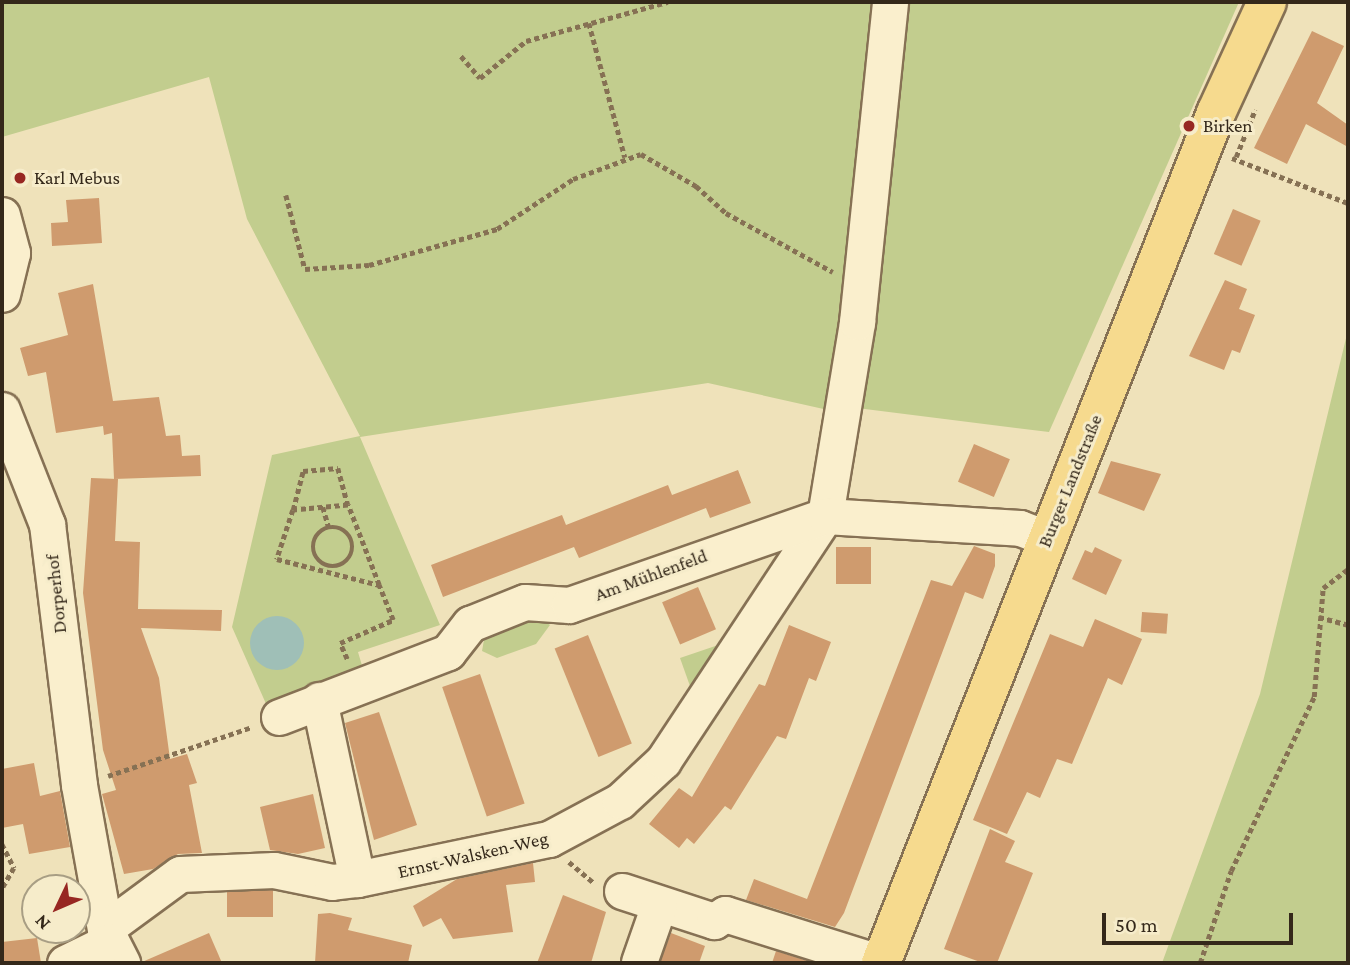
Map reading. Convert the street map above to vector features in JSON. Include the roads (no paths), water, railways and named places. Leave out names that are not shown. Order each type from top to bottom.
[{"type":"main road","name":"Burger Landstraße","points":[[881,963],[1046,538],[1203,147],[1267,2]]},
{"type":"street","points":[[825,516],[861,289],[890,2]]},
{"type":"street","points":[[2,215],[12,253],[2,294]]},
{"type":"street","name":"Dorperhof","points":[[2,410],[49,536],[79,785],[112,945]]},
{"type":"street","name":"Am Mühlenfeld","points":[[279,717],[448,652],[470,624],[525,602],[569,605],[825,516],[1020,528],[1046,538]]},
{"type":"street","name":"Ernst-Walsken-Weg","points":[[357,879],[549,839],[620,801],[663,761],[825,516]]},
{"type":"street","points":[[65,963],[112,945],[165,881],[189,872],[274,870],[332,882],[357,879],[319,700]]},
{"type":"street","points":[[622,891],[714,921],[725,914],[881,963]]},
{"type":"street","points":[[639,962],[659,905]]},
{"type":"water","points":[[277,616],[296,624],[304,643],[296,662],[277,670],[258,662],[250,643],[258,624]]},
{"type":"place","name":"Birken","points":[[1189,126]]},
{"type":"place","name":"Karl Mebus","points":[[20,178]]}]
